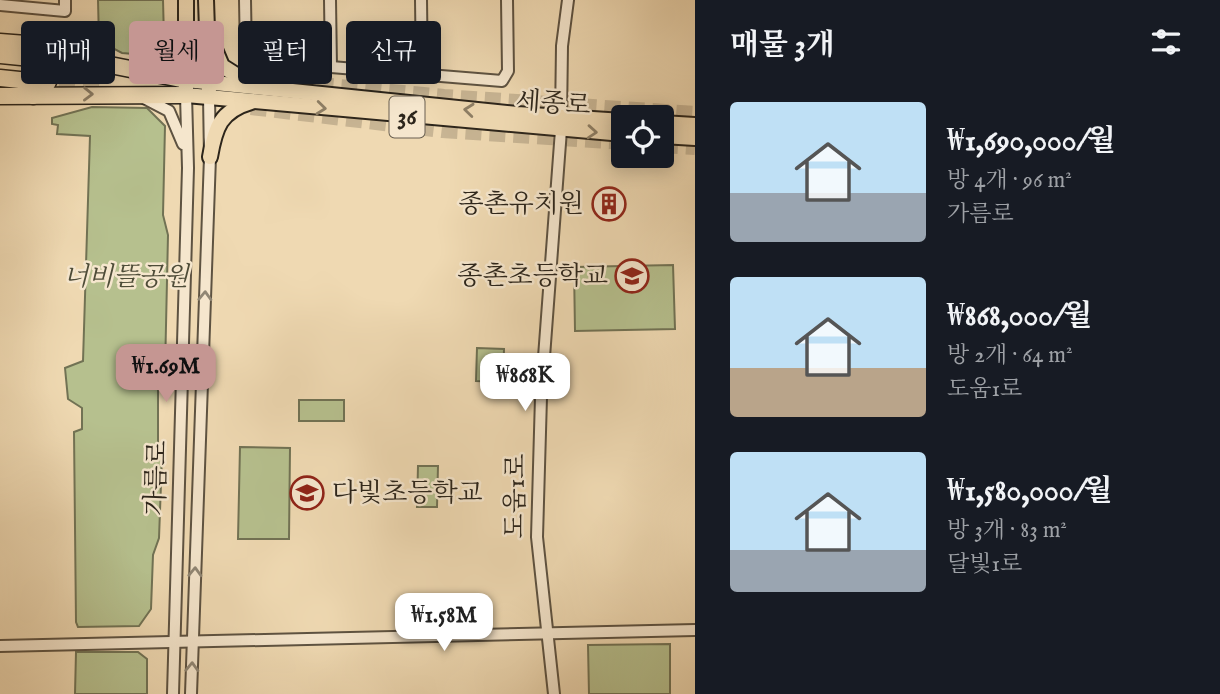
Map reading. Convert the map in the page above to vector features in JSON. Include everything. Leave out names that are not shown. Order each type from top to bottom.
[{"type":"highway","points":[[0,42],[21,47]]},
{"type":"highway","points":[[0,55],[21,53]]},
{"type":"highway","points":[[0,78],[42,91],[46,84]]},
{"type":"highway","points":[[173,84],[186,88]]},
{"type":"highway","points":[[0,96],[31,89],[128,95],[186,88]]},
{"type":"main road","points":[[186,88],[187,5]]},
{"type":"main road","points":[[206,7],[209,90]]},
{"type":"main road","name":"36","points":[[206,7],[211,40],[222,66],[255,94]]},
{"type":"main road","name":"세종로","points":[[186,88],[561,124],[611,132]]},
{"type":"main road","points":[[210,157],[217,125],[222,116],[255,94]]},
{"type":"main road","name":"세종로","points":[[561,124],[611,122]]},
{"type":"main road","points":[[674,124],[695,125]]},
{"type":"main road","points":[[674,137],[695,138]]},
{"type":"street","points":[[0,5],[65,11],[65,0]]},
{"type":"street","points":[[245,0],[245,21]]},
{"type":"street","points":[[330,0],[330,21]]},
{"type":"street","points":[[421,0],[421,21]]},
{"type":"street","points":[[441,75],[502,81],[506,77],[507,0]]},
{"type":"street","name":"도움1로","points":[[554,694],[545,635],[537,537],[541,397],[561,124],[562,46],[568,0]]},
{"type":"street","name":"가름로","points":[[173,694],[188,168],[186,88]]},
{"type":"street","name":"가름로","points":[[191,694],[210,157],[209,90]]},
{"type":"street","points":[[128,95],[150,100],[169,111],[181,135],[188,168]]},
{"type":"street","points":[[0,646],[695,630]]},
{"type":"green space","points":[[98,0],[163,0],[164,21],[129,21],[129,54],[115,49],[115,21],[99,21]]},
{"type":"green space","name":"너비뜰공원","points":[[92,107],[147,108],[165,126],[163,215],[168,235],[165,371],[158,390],[158,450],[162,457],[159,538],[153,555],[151,609],[139,626],[78,627],[76,622],[74,432],[82,429],[82,408],[68,399],[65,368],[83,361],[90,136],[57,134],[58,125],[52,124],[52,118]]},
{"type":"green space","points":[[673,265],[675,329],[575,331],[574,267]]},
{"type":"green space","points":[[477,348],[504,349],[503,382],[476,381]]},
{"type":"green space","points":[[299,400],[344,400],[344,421],[299,421]]},
{"type":"green space","points":[[240,447],[290,448],[289,539],[238,539]]},
{"type":"green space","points":[[418,466],[438,466],[437,507],[417,507]]},
{"type":"green space","points":[[670,644],[670,694],[589,694],[588,645]]},
{"type":"green space","points":[[76,652],[138,652],[147,659],[147,694],[75,694]]},
{"type":"tunnel","points":[[224,76],[444,97],[695,114]]},
{"type":"tunnel","points":[[52,84],[103,90]]},
{"type":"tunnel","points":[[251,107],[442,130],[611,141]]},
{"type":"tunnel","points":[[674,146],[695,147]]},
{"type":"place","name":"종촌유치원","points":[[609,204]]},
{"type":"place","name":"종촌초등학교","points":[[632,276]]},
{"type":"place","name":"다빛초등학교","points":[[307,493]]}]
